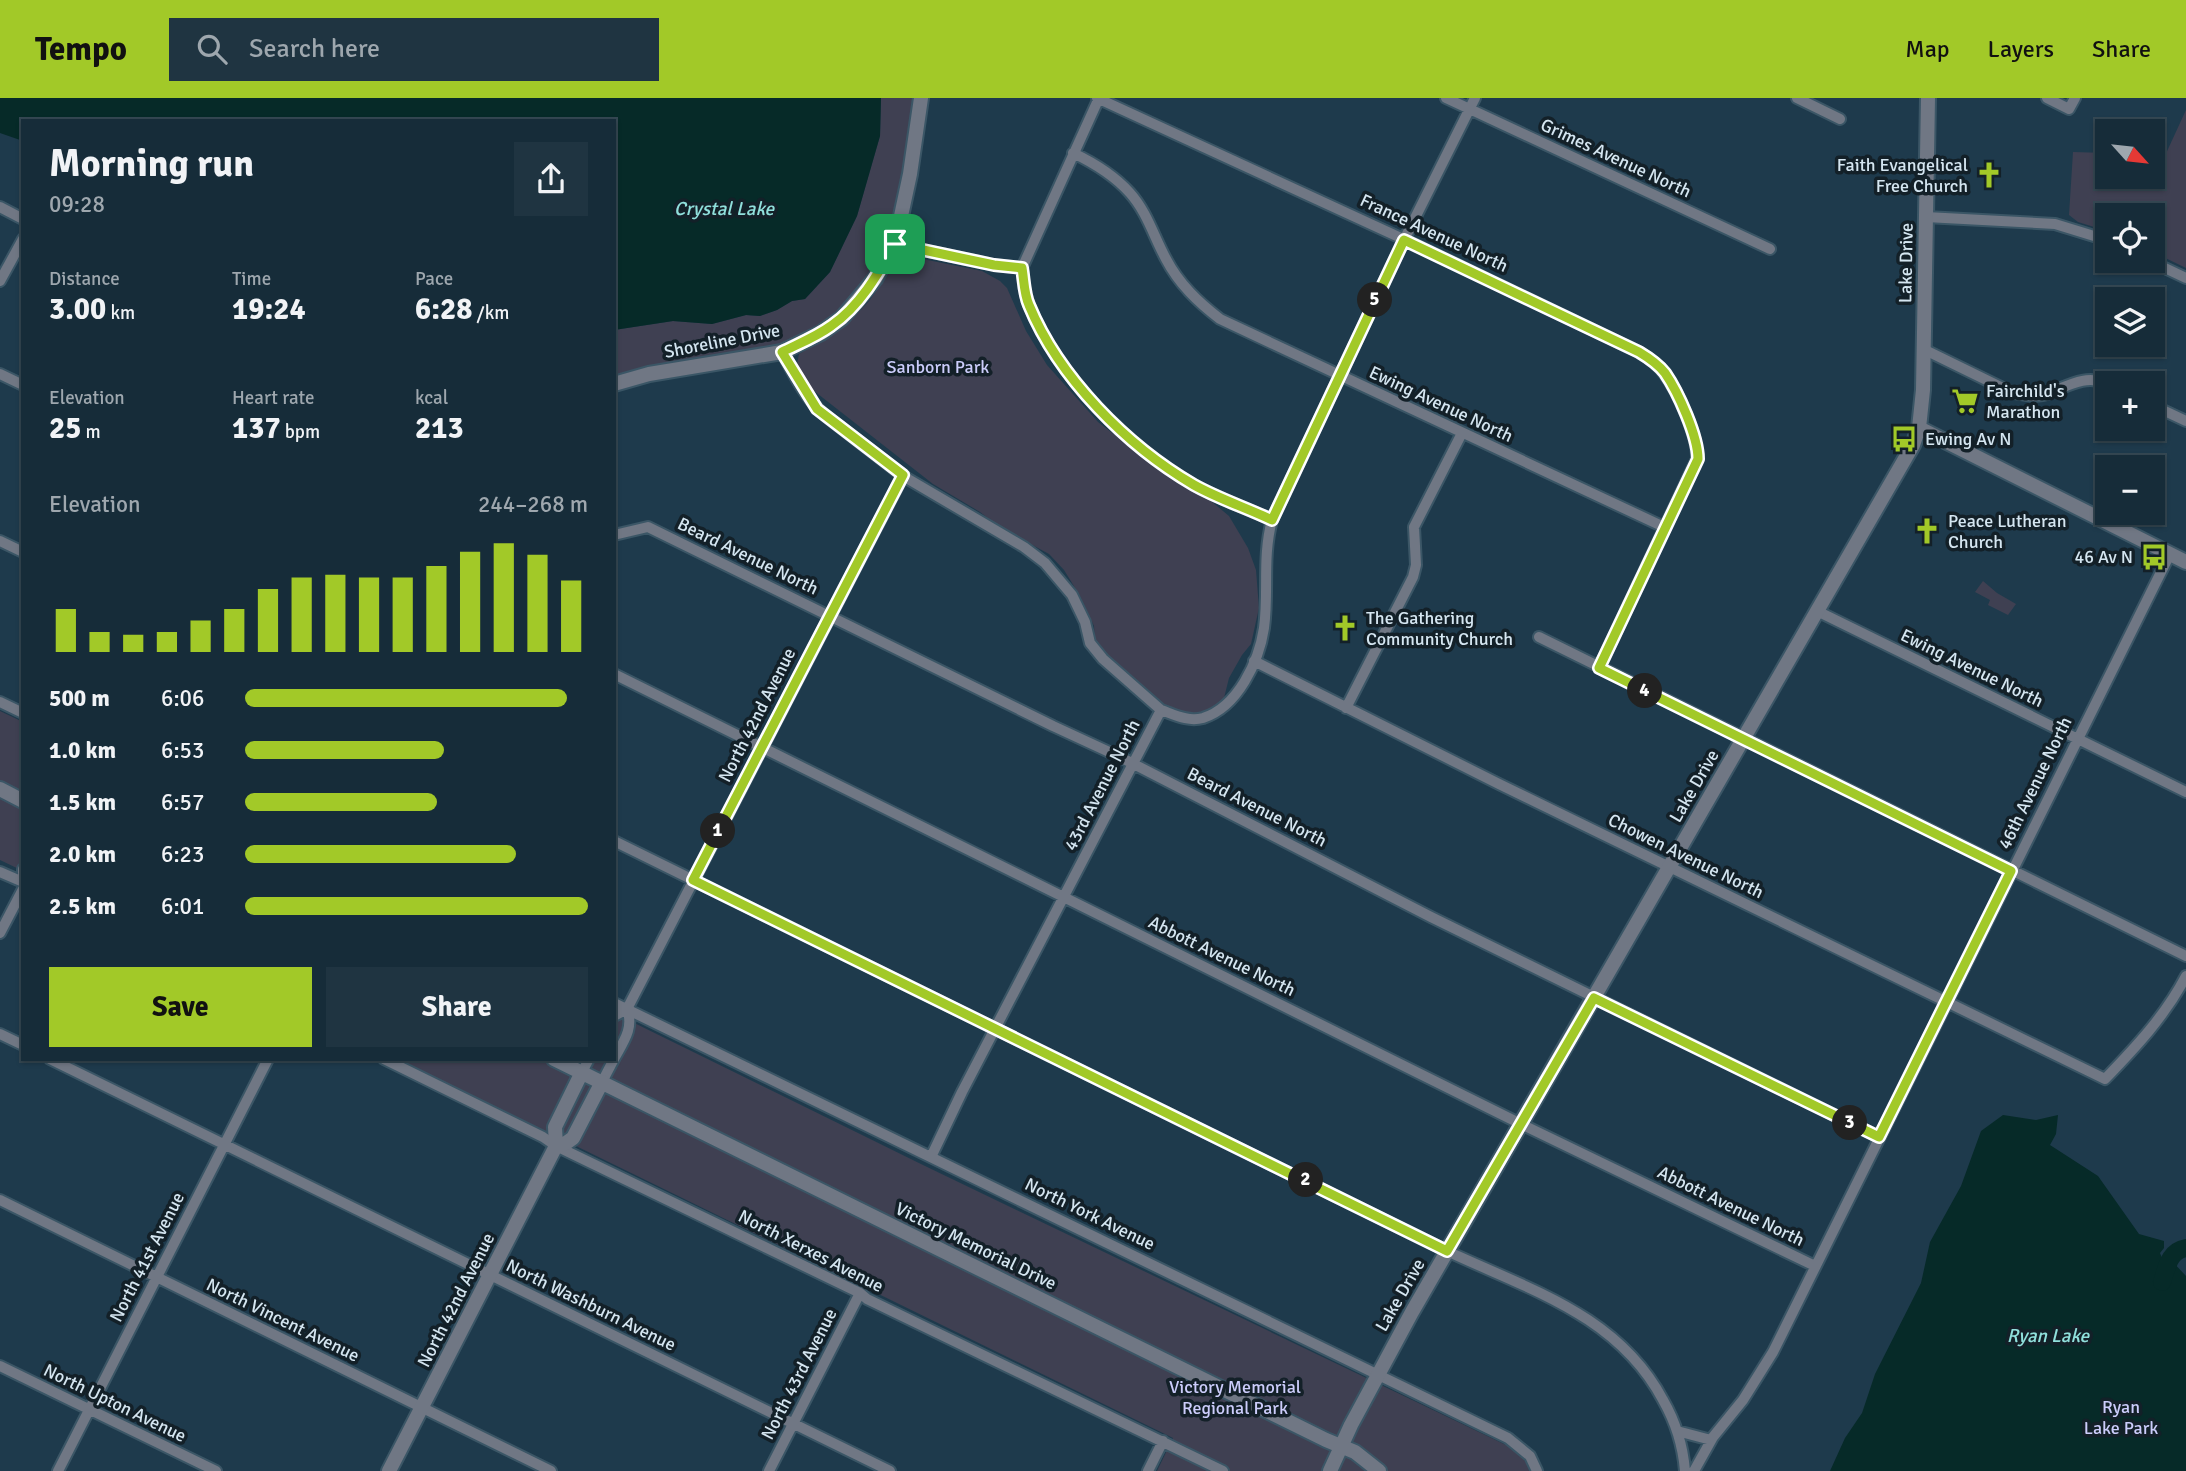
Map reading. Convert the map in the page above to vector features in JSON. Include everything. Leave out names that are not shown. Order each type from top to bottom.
[{"type":"street","name":"Shoreline Drive","points":[[616,383],[649,374],[782,352],[821,333],[842,318],[875,279],[895,244],[911,174],[921,98]]},
{"type":"street","points":[[1098,98],[1022,268],[1027,303],[1053,349],[1093,402],[1125,435],[1196,486],[1272,520]]},
{"type":"street","name":"France Avenue North","points":[[1098,98],[1404,240],[1652,360],[1672,385],[1698,445],[1698,459],[1664,527]]},
{"type":"street","name":"Grimes Avenue North","points":[[1446,98],[1770,249]]},
{"type":"street","name":"43rd Avenue North","points":[[931,1157],[1161,710],[1181,718],[1203,718],[1220,709],[1237,694],[1254,661],[1264,630],[1266,543],[1272,520],[1404,240],[1475,98]]},
{"type":"street","points":[[1797,98],[1840,118]]},
{"type":"street","name":"Lake Drive","points":[[1330,1471],[1377,1376],[1447,1251],[1907,458],[1919,428],[1923,401],[1928,98]]},
{"type":"street","points":[[2047,98],[2069,109],[2075,98]]},
{"type":"street","name":"Ewing Avenue North","points":[[1073,153],[1093,162],[1130,194],[1145,214],[1167,261],[1181,283],[1198,303],[1220,319],[1664,527]]},
{"type":"street","points":[[0,207],[21,218]]},
{"type":"street","points":[[1926,217],[2055,224],[2095,236]]},
{"type":"street","points":[[0,281],[21,243]]},
{"type":"street","points":[[895,244],[994,265],[1022,268]]},
{"type":"street","points":[[2165,268],[2186,278]]},
{"type":"street","points":[[1923,349],[2011,392],[2023,395],[2049,393],[2085,379],[2095,381]]},
{"type":"street","points":[[782,352],[817,409],[903,475],[1024,547],[1045,563],[1072,595],[1085,622],[1090,643],[1102,659],[1161,710]]},
{"type":"street","points":[[0,374],[21,384]]},
{"type":"street","points":[[2165,411],[2186,421]]},
{"type":"street","points":[[1919,428],[2186,562]]},
{"type":"street","points":[[1346,708],[1413,577],[1416,565],[1414,527],[1462,433]]},
{"type":"street","name":"North 42nd Avenue","points":[[616,1055],[629,1032],[631,1020],[627,1009],[903,475]]},
{"type":"street","name":"Beard Avenue North","points":[[616,535],[648,527],[1133,763],[1431,917],[1879,1137]]},
{"type":"street","points":[[1599,668],[1664,527]]},
{"type":"street","points":[[0,541],[21,551]]},
{"type":"street","name":"46th Avenue North","points":[[1694,1471],[1711,1440],[1759,1376],[2170,554]]},
{"type":"street","name":"Ewing Avenue North","points":[[1818,611],[2186,792]]},
{"type":"street","points":[[1539,637],[2186,956]]},
{"type":"street","name":"Chowen Avenue North","points":[[1254,661],[2105,1079],[2156,1023],[2186,976]]},
{"type":"street","name":"Abbott Avenue North","points":[[616,675],[1521,1124],[1815,1266]]},
{"type":"street","points":[[0,702],[21,712]]},
{"type":"street","points":[[0,789],[21,800]]},
{"type":"street","points":[[616,842],[1598,1325],[1640,1363],[1656,1387],[1670,1411],[1685,1471]]},
{"type":"street","points":[[0,872],[21,881]]},
{"type":"street","points":[[0,933],[21,893]]},
{"type":"street","name":"North York Avenue","points":[[616,1004],[1508,1438],[1530,1456],[1537,1471]]},
{"type":"street","points":[[616,1015],[627,1009]]},
{"type":"street","points":[[0,1034],[21,1044]]},
{"type":"street","name":"North Washburn Avenue","points":[[54,1061],[890,1471]]},
{"type":"street","name":"North 41st Avenue","points":[[58,1471],[267,1061]]},
{"type":"street","name":"North Xerxes Avenue","points":[[388,1061],[545,1138],[556,1146],[860,1293],[867,1299],[1223,1471]]},
{"type":"street","name":"Victory Memorial Drive","points":[[564,1061],[585,1065],[602,1082],[1326,1440],[1342,1445],[1379,1471]]},
{"type":"street","name":"North 42nd Avenue","points":[[556,1146],[573,1138],[613,1061]]},
{"type":"street","name":"North 42nd Avenue","points":[[389,1471],[556,1146],[555,1127],[585,1065]]},
{"type":"street","name":"North Vincent Avenue","points":[[0,1200],[551,1471]]},
{"type":"street","name":"North 43rd Avenue","points":[[769,1471],[860,1293]]},
{"type":"street","name":"North Upton Avenue","points":[[0,1366],[216,1471]]},
{"type":"street","points":[[1676,1431],[1711,1440]]},
{"type":"street","points":[[1148,1471],[1163,1441]]},
{"type":"green space","points":[[881,98],[921,98],[895,244],[858,300],[782,352],[616,384],[616,330],[673,321],[712,324],[746,315],[760,316],[792,301],[805,299],[830,272],[857,216],[880,136]]},
{"type":"green space","points":[[2186,110],[2186,268],[2165,258],[2165,203],[2095,203],[2095,227],[2078,222],[2069,215],[2073,152],[2095,153],[2095,189],[2165,189],[2165,156]]},
{"type":"green space","name":"Sanborn Park","points":[[903,255],[982,271],[1000,281],[1007,288],[1026,331],[1047,365],[1098,422],[1154,465],[1205,496],[1229,516],[1248,548],[1256,570],[1259,608],[1251,644],[1229,678],[1223,702],[1215,711],[1195,717],[1171,710],[1159,702],[1115,666],[1095,642],[1094,626],[1080,596],[1064,570],[1049,554],[999,527],[980,512],[933,484],[809,387],[797,364],[799,354],[846,325],[869,301],[890,272],[895,259]]},
{"type":"green space","points":[[1983,581],[2016,604],[2008,615],[1988,605],[1990,600],[1975,592]]},
{"type":"green space","points":[[0,711],[21,721],[21,870],[0,860]]},
{"type":"green space","name":"Victory Memorial Regional Park","points":[[616,1014],[923,1165],[1506,1445],[1520,1453],[1531,1471],[1157,1471],[1173,1438],[402,1061],[616,1061]]},
{"type":"water","name":"Crystal Lake","points":[[0,98],[881,98],[880,136],[857,216],[830,272],[805,299],[792,301],[760,316],[746,315],[712,324],[673,321],[616,330],[616,119],[21,119],[21,140],[0,133]]},
{"type":"water","name":"Ryan Lake","points":[[2003,1115],[2036,1120],[2058,1115],[2056,1134],[2050,1145],[2098,1176],[2139,1234],[2164,1241],[2164,1248],[2160,1253],[2162,1258],[2170,1259],[2186,1276],[2186,1471],[1830,1471],[1845,1438],[1862,1413],[1875,1374],[1921,1283],[1930,1242],[1961,1186],[1981,1131]]},
{"type":"waterway","points":[[2162,1282],[2172,1256],[2186,1248]]},
{"type":"place","name":"Faith Evangelical Free Church","points":[[1989,175]]},
{"type":"place","name":"Fairchild's Marathon","points":[[1965,401]]},
{"type":"place","name":"Ewing Av N","points":[[1904,439]]},
{"type":"place","name":"Peace Lutheran Church","points":[[1927,531]]},
{"type":"place","name":"46 Av N","points":[[2154,557]]},
{"type":"place","name":"The Gathering Community Church","points":[[1345,628]]},
{"type":"route","points":[[1404,240],[1652,360],[1672,385],[1698,445],[1698,459],[1599,668],[2011,871],[1879,1137],[1594,998],[1447,1251],[693,880],[903,475],[817,409],[782,352],[821,333],[842,318],[875,279],[895,244],[994,265],[1022,268],[1027,303],[1053,349],[1071,376],[1125,435],[1196,486],[1272,520],[1404,240]]},
{"type":"park label","name":"Ryan Lake Park","points":[[2121,1417]]}]
